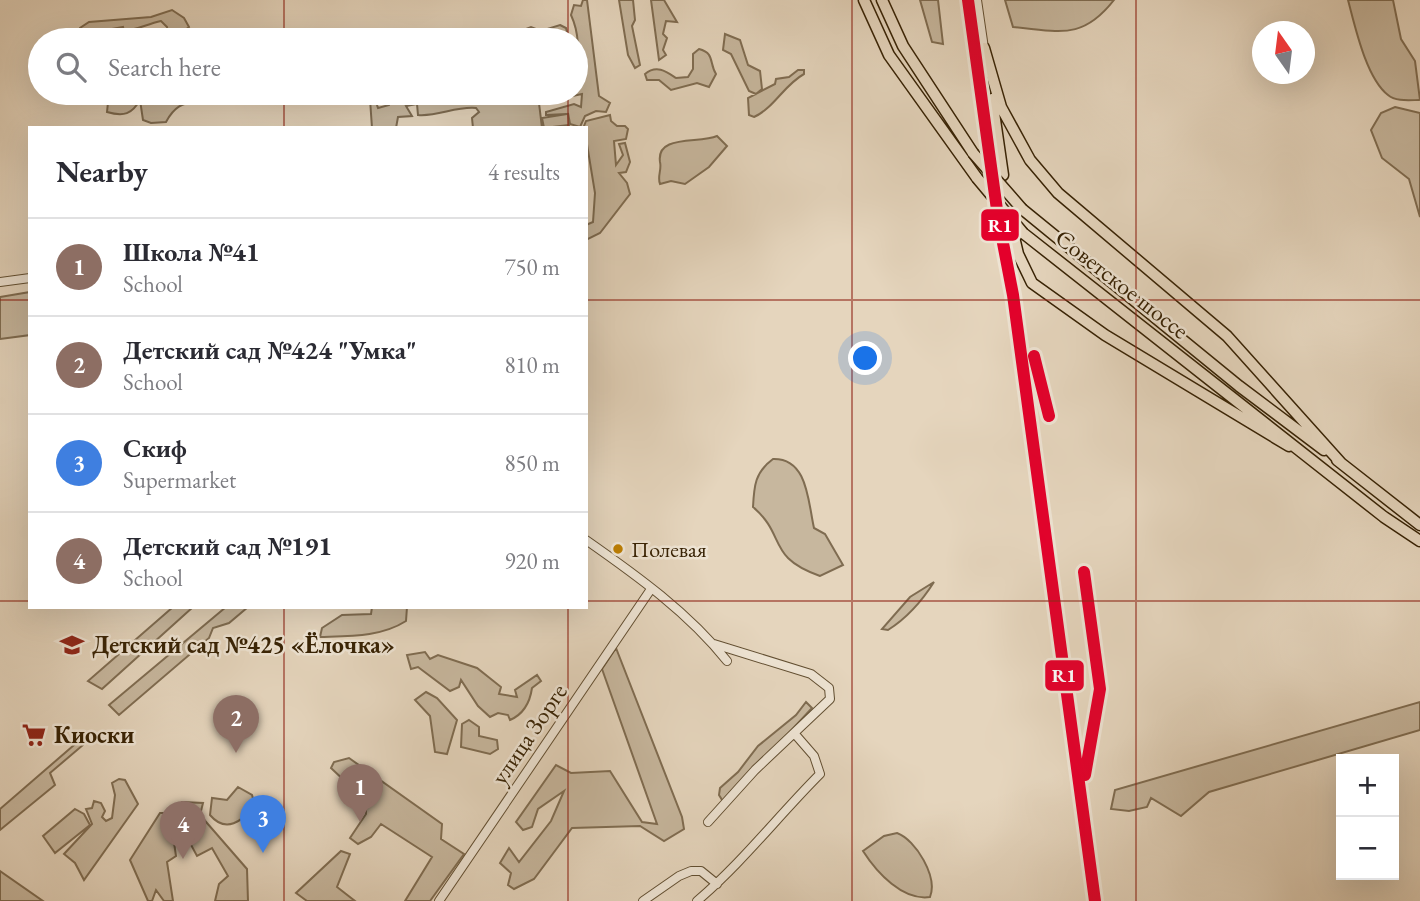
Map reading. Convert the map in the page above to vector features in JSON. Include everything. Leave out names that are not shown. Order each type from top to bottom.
[{"type":"highway","name":"Советское шоссе","points":[[864,0],[889,55],[1018,233],[1391,522],[1420,541]]},
{"type":"highway","name":"Советское шоссе","points":[[882,0],[904,46],[973,153],[1023,209],[1208,362],[1420,525]]},
{"type":"highway","points":[[985,47],[1003,175]]},
{"type":"highway","points":[[985,47],[1001,107],[1030,160],[1058,193],[1227,336],[1341,463]]},
{"type":"highway","points":[[1018,233],[1018,254],[1032,283],[1105,335],[1267,435],[1307,455]]},
{"type":"highway","points":[[1391,522],[1399,511]]},
{"type":"street","points":[[977,0],[985,47]]},
{"type":"street","points":[[0,282],[28,278]]},
{"type":"street","points":[[588,542],[651,589],[714,644],[727,661]]},
{"type":"street","name":"улица Зорге","points":[[439,901],[651,589]]},
{"type":"street","points":[[708,822],[755,770],[830,699],[824,682],[811,674],[714,644]]},
{"type":"street","points":[[697,901],[717,884],[820,774],[814,756],[794,733]]},
{"type":"street","points":[[643,901],[691,871],[701,871],[717,884]]},
{"type":"shaded area","points":[[583,0],[587,0],[599,96],[610,103],[606,112],[596,111],[585,116],[580,126],[570,124],[568,113],[569,125],[544,126],[542,118],[567,114],[546,115],[546,112],[570,105],[588,105],[588,28],[576,28],[571,15],[574,5],[581,6]]},
{"type":"shaded area","points":[[619,0],[633,0],[635,20],[632,26],[640,65],[635,68],[628,55]]},
{"type":"shaded area","points":[[651,0],[664,0],[677,22],[666,21],[663,34],[667,38],[663,50],[666,55],[659,60]]},
{"type":"shaded area","points":[[920,0],[938,0],[943,44],[932,42]]},
{"type":"shaded area","points":[[1005,0],[1114,0],[1102,13],[1080,28],[1057,31],[1013,27]]},
{"type":"shaded area","points":[[1348,0],[1393,0],[1401,39],[1415,61],[1420,100],[1395,99],[1380,87],[1362,51]]},
{"type":"shaded area","points":[[172,10],[184,18],[189,27],[167,28],[161,21],[136,28],[80,28],[89,22],[151,17]]},
{"type":"shaded area","points":[[725,34],[740,40],[748,65],[760,71],[762,89],[756,94],[749,91],[731,54],[723,50]]},
{"type":"shaded area","points":[[699,49],[710,56],[716,74],[709,87],[697,83],[671,90],[659,80],[647,80],[645,74],[654,70],[662,70],[676,78],[688,77],[693,69],[693,54]]},
{"type":"shaded area","points":[[798,70],[804,70],[804,74],[761,113],[754,117],[749,115],[748,98],[775,84],[776,79],[789,77]]},
{"type":"shaded area","points":[[108,105],[136,105],[127,113],[107,112]]},
{"type":"shaded area","points":[[141,105],[183,105],[172,113],[166,122],[151,123],[143,120]]},
{"type":"shaded area","points":[[370,105],[377,105],[378,108],[412,105],[406,106],[412,116],[398,117],[396,126],[372,126]]},
{"type":"shaded area","points":[[417,105],[539,105],[542,126],[473,126],[472,118],[479,112],[476,108],[418,115]]},
{"type":"shaded area","points":[[1395,107],[1420,113],[1420,217],[1409,179],[1382,158],[1371,130],[1381,113]]},
{"type":"shaded area","points":[[610,115],[611,121],[617,126],[625,126],[628,129],[626,139],[614,141],[616,165],[623,155],[619,144],[625,143],[630,162],[626,172],[619,173],[627,183],[630,194],[600,233],[588,239],[588,224],[593,222],[595,193],[588,150],[588,126],[584,126],[586,121]]},
{"type":"shaded area","points":[[717,136],[727,146],[709,167],[685,184],[671,181],[660,184],[661,153],[665,147],[680,141]]},
{"type":"shaded area","points":[[28,292],[28,335],[0,339],[0,297]]},
{"type":"shaded area","points":[[773,459],[785,461],[800,474],[808,494],[814,528],[825,534],[843,565],[820,576],[803,569],[784,553],[770,527],[753,507],[757,480],[762,469]]},
{"type":"shaded area","points":[[934,582],[908,615],[888,630],[882,629],[910,597]]},
{"type":"shaded area","points":[[171,609],[191,609],[102,689],[88,681]]},
{"type":"shaded area","points":[[224,609],[246,609],[229,623],[213,628],[209,638],[119,715],[109,705]]},
{"type":"shaded area","points":[[372,609],[407,609],[406,621],[386,630],[354,636],[320,637],[322,628],[342,615],[371,614]]},
{"type":"shaded area","points":[[616,648],[682,817],[684,829],[664,841],[640,826],[572,828],[534,879],[514,889],[508,885],[511,873],[500,863],[509,848],[519,862],[551,821],[564,791],[538,809],[532,827],[523,830],[516,822],[556,765],[571,773],[610,771],[642,822],[657,824],[602,669]]},
{"type":"shaded area","points":[[425,652],[430,659],[438,655],[477,668],[501,687],[499,694],[517,697],[515,690],[537,675],[541,681],[532,688],[526,707],[515,717],[510,720],[508,715],[498,713],[490,717],[478,706],[461,680],[459,687],[450,691],[418,667],[411,669],[407,655]]},
{"type":"shaded area","points":[[426,692],[437,698],[457,720],[447,754],[435,752],[430,716],[415,700]]},
{"type":"shaded area","points":[[806,702],[812,708],[724,803],[719,795],[720,788],[738,772],[758,746],[796,715]]},
{"type":"shaded area","points":[[1420,702],[1420,730],[1209,792],[1181,816],[1151,798],[1147,807],[1129,811],[1111,809],[1115,790]]},
{"type":"shaded area","points":[[469,720],[479,727],[479,736],[497,740],[498,749],[490,754],[461,747],[462,724]]},
{"type":"shaded area","points":[[81,739],[83,745],[50,773],[55,785],[0,830],[0,809]]},
{"type":"shaded area","points":[[349,758],[442,824],[441,839],[464,854],[430,901],[405,901],[432,857],[381,824],[371,837],[358,844],[350,838],[366,814],[366,801],[331,768],[334,762]]},
{"type":"shaded area","points":[[119,779],[125,780],[138,804],[84,880],[75,863],[64,854],[92,824],[86,809],[92,808],[94,801],[101,803],[105,811],[102,817],[106,821],[112,818],[115,795],[112,783]]},
{"type":"shaded area","points":[[238,787],[252,795],[255,806],[234,823],[222,824],[216,821],[210,815],[212,798],[227,800]]},
{"type":"shaded area","points":[[182,802],[203,803],[200,815],[247,869],[248,901],[215,901],[219,884],[228,876],[212,848],[197,856],[182,828],[172,829],[176,856],[167,862],[173,901],[164,901],[156,890],[152,901],[148,901],[130,860],[160,813],[171,813]]},
{"type":"shaded area","points":[[75,809],[84,814],[90,825],[55,853],[43,836]]},
{"type":"shaded area","points":[[897,833],[911,843],[924,860],[931,880],[930,897],[910,895],[892,884],[863,851],[884,836]]},
{"type":"shaded area","points":[[341,851],[350,854],[337,887],[355,901],[307,901],[296,893]]},
{"type":"shaded area","points":[[0,871],[43,901],[0,901]]},
{"type":"transit line","name":"R1","points":[[968,0],[998,217],[1013,295],[1095,901]]},
{"type":"transit line","name":"R1","points":[[1034,356],[1049,416]]},
{"type":"transit line","name":"R1","points":[[1084,572],[1100,689],[1085,775]]},
{"type":"place","name":"Полевая","points":[[618,549]]},
{"type":"place","name":"Детский сад №425 «Ёлочка»","points":[[72,645]]},
{"type":"place","name":"Киоски","points":[[34,735]]},
{"type":"place","name":"Детский сад №424 \"Умка\"","points":[[236,753]]},
{"type":"place","name":"Школа №41","points":[[360,822]]},
{"type":"place","name":"Скиф","points":[[263,853]]},
{"type":"place","name":"Детский сад №191","points":[[183,859]]}]
